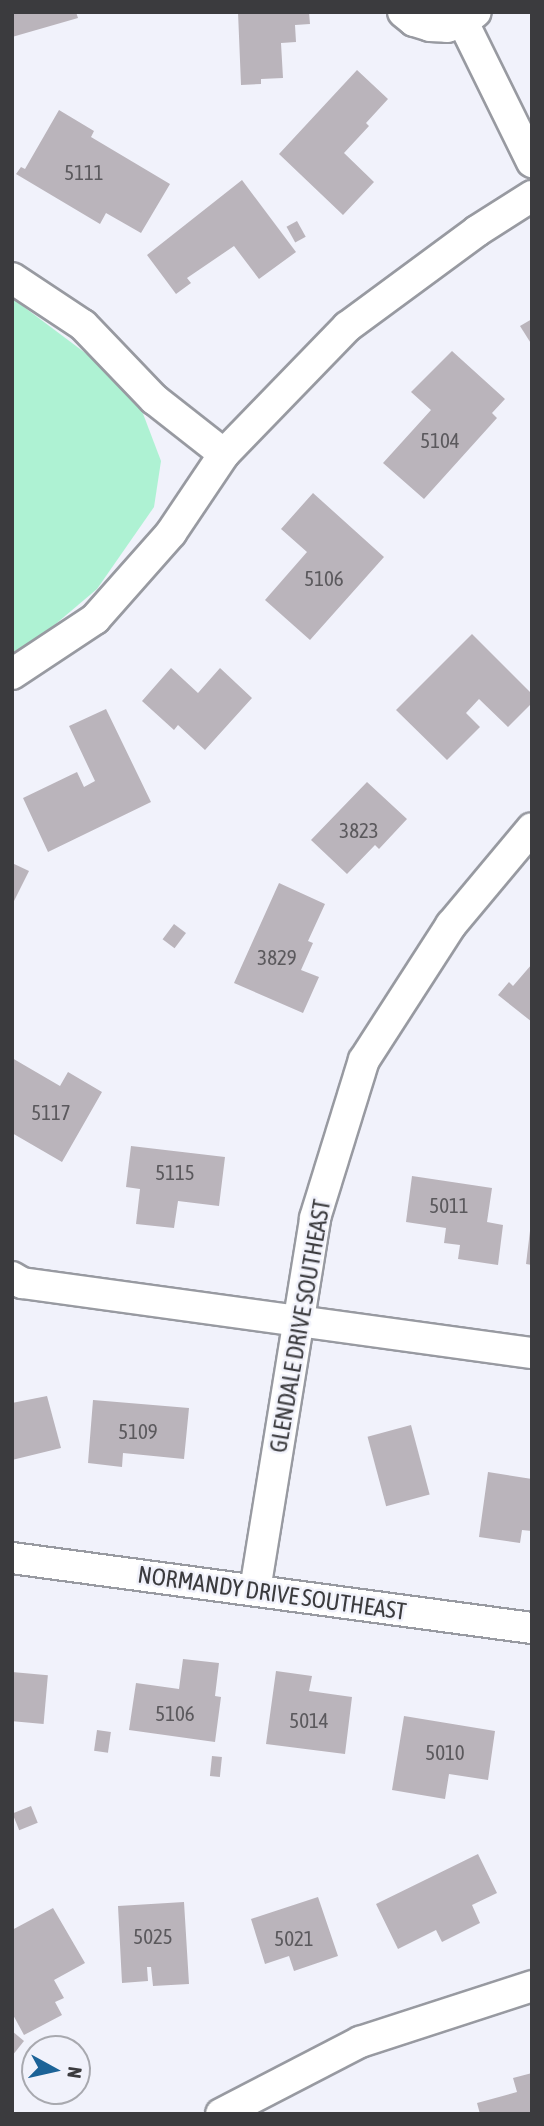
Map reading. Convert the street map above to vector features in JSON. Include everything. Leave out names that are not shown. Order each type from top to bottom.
[{"type":"street","points":[[403,12],[414,21],[430,26],[447,27],[470,17],[532,162]]},
{"type":"street","points":[[12,674],[95,619],[171,533],[224,454],[347,327],[477,231],[532,196]]},
{"type":"street","points":[[12,278],[83,325],[154,399],[224,454]]},
{"type":"street","name":"GLENDALE DRIVE SOUTHEAST","points":[[255,1590],[315,1218],[364,1060],[451,925],[532,828]]},
{"type":"street","points":[[12,1277],[22,1283],[532,1353]]},
{"type":"street","name":"NORMANDY DRIVE SOUTHEAST","points":[[12,1558],[532,1628]]},
{"type":"street","points":[[221,2114],[360,2042],[532,1986]]},
{"type":"green space","points":[[12,298],[108,370],[142,411],[161,461],[154,507],[97,589],[32,644],[12,652]]},
{"type":"building","points":[[12,12],[76,12],[78,18],[12,37]]},
{"type":"building","points":[[238,12],[309,12],[310,24],[295,25],[296,42],[281,43],[283,78],[261,79],[261,84],[241,85]]},
{"type":"building","points":[[357,70],[388,99],[366,123],[369,126],[344,153],[374,182],[343,215],[279,154]]},
{"type":"building","points":[[59,110],[94,131],[91,137],[170,184],[141,233],[106,213],[100,224],[16,174],[21,167],[25,169]]},
{"type":"building","points":[[242,180],[296,252],[259,279],[234,246],[187,278],[191,283],[176,294],[147,255]]},
{"type":"building","points":[[297,221],[306,237],[295,243],[287,227]]},
{"type":"building","points":[[532,319],[532,345],[520,326]]},
{"type":"building","points":[[452,351],[505,399],[492,413],[497,418],[424,499],[383,463],[431,410],[411,392]]},
{"type":"building","points":[[313,493],[384,557],[310,640],[265,600],[307,552],[281,529]]},
{"type":"building","points":[[472,634],[532,694],[532,703],[508,727],[479,699],[466,713],[480,727],[447,760],[396,710]]},
{"type":"building","points":[[171,668],[198,693],[220,668],[252,698],[205,750],[178,725],[174,730],[142,701]]},
{"type":"building","points":[[106,709],[151,802],[48,852],[23,798],[77,772],[84,787],[95,781],[69,726]]},
{"type":"building","points":[[367,782],[407,819],[379,849],[375,845],[347,874],[311,840]]},
{"type":"building","points":[[12,863],[29,871],[12,905]]},
{"type":"building","points":[[279,883],[325,904],[308,941],[313,943],[301,970],[319,977],[303,1013],[234,983]]},
{"type":"building","points":[[174,924],[186,933],[175,948],[163,939]]},
{"type":"building","points":[[532,964],[532,1022],[498,995],[509,982],[513,986]]},
{"type":"building","points":[[12,1058],[60,1086],[68,1072],[102,1092],[62,1162],[12,1133]]},
{"type":"building","points":[[131,1146],[225,1157],[219,1206],[178,1201],[174,1228],[136,1224],[140,1189],[126,1187]]},
{"type":"building","points":[[412,1176],[492,1188],[487,1222],[503,1225],[498,1265],[458,1259],[460,1245],[444,1243],[446,1228],[406,1222]]},
{"type":"building","points":[[530,1231],[532,1232],[532,1265],[526,1264]]},
{"type":"building","points":[[47,1396],[61,1448],[12,1460],[12,1403]]},
{"type":"building","points":[[93,1400],[189,1408],[184,1459],[123,1453],[122,1467],[88,1463]]},
{"type":"building","points":[[411,1425],[430,1495],[386,1506],[368,1437]]},
{"type":"building","points":[[488,1472],[532,1479],[532,1531],[522,1530],[520,1543],[479,1537]]},
{"type":"building","points":[[183,1659],[219,1663],[215,1696],[221,1697],[215,1742],[129,1730],[136,1683],[179,1689]]},
{"type":"building","points":[[276,1671],[312,1676],[309,1691],[352,1697],[345,1754],[266,1744]]},
{"type":"building","points":[[12,1672],[48,1675],[44,1724],[12,1721]]},
{"type":"building","points":[[404,1716],[495,1731],[488,1780],[449,1774],[445,1799],[392,1790]]},
{"type":"building","points":[[97,1730],[111,1732],[108,1753],[94,1751]]},
{"type":"building","points":[[212,1756],[222,1757],[220,1777],[210,1776]]},
{"type":"building","points":[[31,1806],[38,1823],[19,1830],[12,1813]]},
{"type":"building","points":[[478,1854],[497,1893],[472,1905],[480,1923],[442,1942],[436,1930],[398,1949],[376,1904]]},
{"type":"building","points":[[318,1897],[338,1956],[294,1971],[289,1956],[265,1964],[251,1919]]},
{"type":"building","points":[[184,1902],[189,1984],[153,1986],[151,1967],[147,1967],[148,1981],[122,1983],[118,1906]]},
{"type":"building","points":[[53,1908],[85,1963],[54,1980],[64,1998],[55,2002],[62,2015],[24,2035],[12,2013],[12,1930]]},
{"type":"building","points":[[12,2031],[21,2038],[21,2045],[12,2056]]},
{"type":"building","points":[[532,2073],[532,2114],[480,2114],[477,2103],[517,2092],[513,2078]]}]
